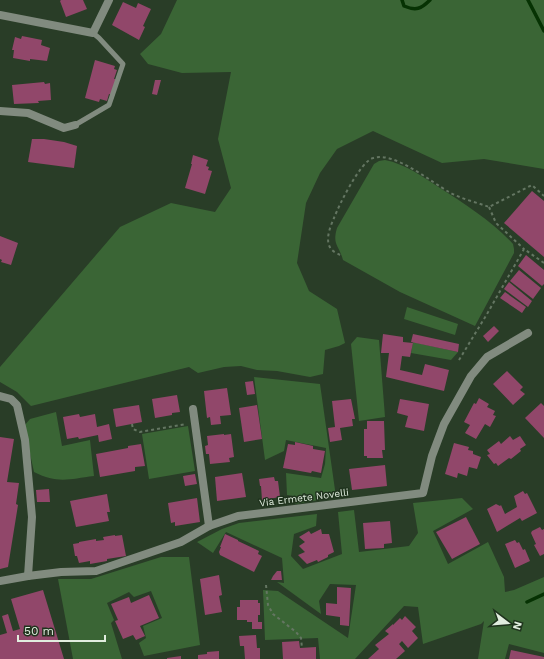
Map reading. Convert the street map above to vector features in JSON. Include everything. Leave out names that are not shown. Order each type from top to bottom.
[{"type":"street","points":[[0,15],[93,33],[109,0]]},
{"type":"street","points":[[0,111],[28,113],[64,128],[75,125]]},
{"type":"street","name":"Via Ermete Novelli","points":[[0,581],[61,572],[96,570],[181,542],[209,526],[238,516],[423,493],[432,456],[444,424],[471,376],[487,357],[528,333]]},
{"type":"street","points":[[0,396],[11,399],[17,405],[25,440],[32,517],[28,576]]},
{"type":"street","points":[[193,409],[209,526]]},
{"type":"lane","points":[[75,125],[109,105],[123,64],[100,38],[93,33]]},
{"type":"path","points":[[340,255],[332,250],[328,243],[330,230],[337,210],[359,170],[372,158],[383,157],[396,160],[450,193],[489,207],[496,223],[524,249],[544,263]]},
{"type":"path","points":[[489,207],[532,185],[544,196]]},
{"type":"path","points":[[459,360],[524,249]]},
{"type":"path","points":[[132,424],[133,430],[140,432],[195,422]]},
{"type":"path","points":[[266,585],[268,605],[273,614],[296,632],[301,638],[302,648]]},
{"type":"green space","points":[[177,0],[544,0],[544,169],[484,159],[442,163],[373,131],[337,149],[320,173],[306,203],[297,263],[309,291],[337,309],[345,343],[325,350],[323,374],[310,377],[277,371],[257,370],[241,366],[224,367],[198,373],[189,367],[31,406],[17,392],[0,382],[0,367],[120,227],[171,203],[215,212],[231,188],[218,139],[231,72],[182,73],[148,64],[140,54],[161,34]]},
{"type":"green space","points":[[385,160],[400,164],[413,171],[459,200],[488,221],[513,244],[514,253],[475,326],[400,292],[343,260],[335,238],[337,228],[374,164]]},
{"type":"green space","points":[[407,307],[458,324],[455,335],[404,319]]},
{"type":"green space","points":[[357,337],[379,340],[385,417],[359,421],[351,344]]},
{"type":"green space","points":[[413,342],[458,352],[451,360],[411,353]]},
{"type":"green space","points":[[254,377],[320,384],[336,497],[295,504],[295,496],[287,495],[286,473],[321,478],[325,464],[326,448],[286,440],[284,451],[265,460]]},
{"type":"green space","points":[[56,412],[62,446],[90,440],[94,476],[64,480],[42,476],[34,472],[24,426],[30,419]]},
{"type":"green space","points":[[188,426],[195,471],[149,479],[142,434]]},
{"type":"green space","points":[[462,498],[473,509],[433,531],[448,564],[488,542],[504,577],[505,592],[514,590],[544,577],[544,653],[509,644],[505,659],[478,659],[484,621],[481,624],[423,644],[418,607],[404,606],[355,659],[320,659],[318,638],[265,640],[263,590],[278,591],[348,638],[356,585],[330,584],[319,601],[321,614],[277,582],[284,583],[282,558],[226,532],[213,553],[197,542],[222,529],[239,523],[317,514],[316,526],[294,534],[291,556],[303,569],[342,554],[338,512],[354,510],[359,552],[409,546],[418,533],[413,503]]},
{"type":"green space","points":[[161,557],[189,557],[200,645],[144,656],[139,643],[146,638],[143,626],[162,618],[151,591],[134,597],[129,592],[107,603],[114,620],[111,623],[122,659],[73,659],[58,579],[91,579]]},
{"type":"building","points":[[83,0],[87,9],[66,17],[60,1]]},
{"type":"building","points":[[123,2],[136,8],[138,3],[151,9],[143,26],[145,27],[139,40],[112,25]]},
{"type":"building","points":[[22,36],[42,40],[41,45],[50,48],[47,61],[30,59],[30,61],[13,58],[14,50],[12,50],[15,37],[21,39]]},
{"type":"building","points":[[95,60],[115,66],[114,69],[117,70],[112,95],[109,94],[107,101],[100,99],[99,102],[85,98]]},
{"type":"building","points":[[155,80],[161,80],[157,95],[152,94]]},
{"type":"building","points":[[44,82],[45,84],[50,83],[51,100],[38,101],[39,103],[14,104],[12,85]]},
{"type":"building","points":[[32,139],[64,142],[77,146],[74,168],[28,162]]},
{"type":"building","points":[[193,155],[208,160],[206,166],[209,167],[208,170],[212,171],[205,194],[185,188]]},
{"type":"building","points":[[532,191],[544,201],[544,257],[504,223]]},
{"type":"building","points":[[0,236],[18,243],[11,265],[1,262]]},
{"type":"building","points":[[526,255],[544,270],[544,284],[542,286],[518,266]]},
{"type":"building","points":[[519,270],[541,288],[533,299],[510,281]]},
{"type":"building","points":[[509,282],[532,301],[528,307],[504,289]]},
{"type":"building","points":[[505,292],[526,307],[522,313],[500,298]]},
{"type":"building","points":[[494,326],[499,331],[488,342],[483,336]]},
{"type":"building","points":[[383,334],[403,337],[403,342],[413,343],[410,357],[402,356],[400,370],[422,375],[425,364],[449,370],[444,391],[386,377],[389,353],[381,353]]},
{"type":"building","points":[[413,334],[459,344],[458,352],[411,342]]},
{"type":"building","points":[[507,371],[523,387],[520,390],[525,394],[513,405],[493,384]]},
{"type":"building","points":[[253,381],[255,394],[247,395],[245,382]]},
{"type":"building","points":[[227,388],[231,415],[220,416],[221,424],[211,425],[210,417],[207,418],[204,391]]},
{"type":"building","points":[[177,395],[180,412],[155,418],[152,399]]},
{"type":"building","points":[[479,398],[489,404],[487,407],[495,411],[493,415],[496,416],[490,427],[485,424],[476,439],[465,433],[470,425],[464,422],[474,403],[476,404]]},
{"type":"building","points":[[351,399],[355,419],[352,419],[353,426],[340,428],[342,440],[330,442],[328,428],[335,427],[332,401]]},
{"type":"building","points":[[400,399],[429,404],[424,431],[405,427],[408,416],[397,413]]},
{"type":"building","points":[[541,403],[544,406],[544,438],[525,418]]},
{"type":"building","points":[[139,405],[142,422],[116,427],[113,409]]},
{"type":"building","points":[[257,405],[262,439],[244,442],[239,408]]},
{"type":"building","points":[[79,414],[80,417],[95,414],[97,427],[109,424],[112,439],[99,442],[98,435],[79,439],[78,437],[67,439],[63,417]]},
{"type":"building","points":[[367,421],[384,421],[385,450],[382,450],[383,458],[367,458],[367,456],[364,456],[364,429],[367,429]]},
{"type":"building","points":[[231,434],[234,457],[229,458],[230,462],[210,464],[209,454],[206,454],[205,446],[208,445],[207,436]]},
{"type":"building","points":[[510,436],[513,440],[520,436],[526,445],[511,459],[509,458],[498,466],[496,463],[494,464],[487,455],[490,454],[487,450],[499,441],[501,444]]},
{"type":"building","points":[[0,437],[14,439],[7,482],[19,483],[16,504],[18,505],[8,567],[0,569]]},
{"type":"building","points":[[295,442],[313,446],[313,449],[325,451],[321,473],[312,471],[311,473],[283,468],[288,444],[295,445]]},
{"type":"building","points":[[454,443],[469,447],[468,450],[473,451],[473,454],[481,457],[477,469],[469,467],[467,476],[458,473],[457,478],[445,474]]},
{"type":"building","points":[[141,444],[145,466],[135,467],[135,471],[100,477],[96,454]]},
{"type":"building","points":[[385,465],[387,486],[352,490],[349,469]]},
{"type":"building","points":[[242,473],[246,497],[217,501],[215,477]]},
{"type":"building","points":[[195,474],[197,484],[185,486],[183,476]]},
{"type":"building","points":[[274,477],[275,481],[278,481],[280,497],[262,500],[259,479]]},
{"type":"building","points":[[49,489],[50,502],[37,502],[36,490]]},
{"type":"building","points":[[523,491],[525,494],[527,493],[537,513],[522,521],[520,518],[497,532],[487,509],[496,504],[501,505],[505,514],[517,507],[514,496]]},
{"type":"building","points":[[107,494],[110,512],[107,512],[109,521],[76,527],[70,501]]},
{"type":"building","points":[[197,498],[200,522],[175,526],[175,522],[171,523],[168,503]]},
{"type":"building","points":[[466,517],[480,544],[452,559],[436,532]]},
{"type":"building","points":[[390,521],[392,543],[384,544],[384,548],[365,549],[363,523]]},
{"type":"building","points":[[540,527],[542,530],[544,529],[544,554],[540,556],[534,545],[536,544],[531,533]]},
{"type":"building","points":[[321,529],[322,534],[329,534],[334,552],[318,562],[317,560],[307,564],[298,555],[305,552],[299,546],[305,542],[299,537],[309,531],[311,534]]},
{"type":"building","points":[[225,534],[259,551],[258,554],[262,556],[254,572],[220,555],[220,547]]},
{"type":"building","points":[[122,535],[126,556],[90,564],[90,561],[79,563],[77,556],[75,556],[73,544],[96,539],[96,541],[104,540],[103,537]]},
{"type":"building","points":[[515,540],[517,543],[519,542],[523,550],[525,549],[530,561],[515,568],[505,544]]},
{"type":"building","points":[[277,571],[281,571],[282,580],[271,580],[273,576]]},
{"type":"building","points":[[219,575],[222,595],[219,596],[222,612],[205,615],[200,579]]},
{"type":"building","points":[[337,587],[351,588],[349,626],[340,625],[340,617],[326,615],[326,603],[337,604]]},
{"type":"building","points":[[43,590],[64,659],[0,659],[0,635],[7,633],[2,616],[8,614],[13,631],[20,629],[11,599]]},
{"type":"building","points":[[149,595],[159,618],[140,626],[145,636],[136,640],[133,635],[123,639],[115,621],[118,620],[111,604],[129,597],[131,603]]},
{"type":"building","points":[[240,600],[258,600],[258,603],[260,603],[260,615],[258,615],[258,622],[262,622],[262,629],[252,629],[252,622],[247,622],[247,620],[237,620],[237,607],[240,607]]},
{"type":"building","points":[[405,616],[416,627],[412,631],[418,638],[408,648],[402,641],[399,644],[405,651],[396,659],[368,659],[379,649],[375,645],[389,634],[385,631],[400,618],[402,620]]},
{"type":"building","points":[[256,635],[257,648],[260,648],[260,659],[245,659],[244,646],[240,646],[239,636]]},
{"type":"building","points":[[299,641],[300,648],[316,647],[316,659],[283,659],[282,642]]},
{"type":"building","points":[[511,650],[544,657],[544,659],[509,659]]},
{"type":"building","points":[[219,651],[219,659],[198,659],[198,655],[207,654],[207,652]]},
{"type":"building","points":[[181,656],[181,659],[167,659],[167,658]]},
{"type":"waterway","points":[[402,0],[404,6],[415,9],[421,7],[430,0]]},
{"type":"waterway","points":[[528,0],[544,31]]},
{"type":"waterway","points":[[527,602],[544,594]]}]
